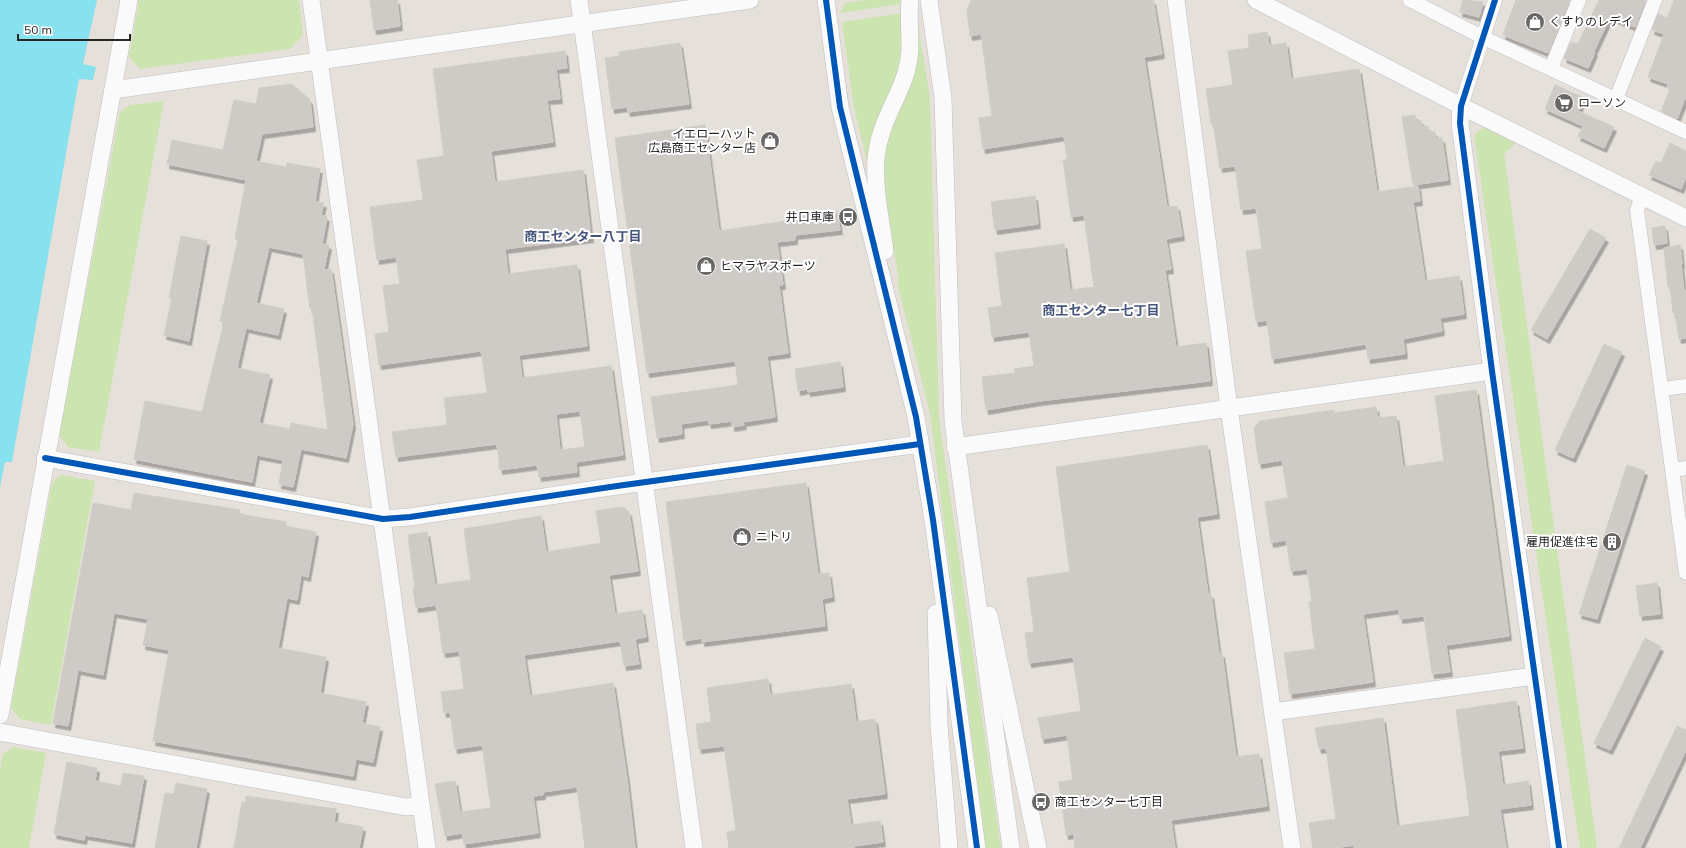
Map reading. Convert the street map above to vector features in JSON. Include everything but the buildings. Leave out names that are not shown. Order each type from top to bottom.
[{"type":"street","points":[[0,715],[45,458],[129,0]]},
{"type":"street","points":[[310,0],[383,519],[427,848]]},
{"type":"street","points":[[579,0],[694,848]]},
{"type":"street","points":[[113,90],[319,63],[582,23],[750,0]]},
{"type":"street","points":[[826,0],[840,107],[916,417],[933,520],[977,848]]},
{"type":"street","points":[[892,316],[876,180],[876,160],[878,140],[883,125],[906,72],[911,43],[910,0]]},
{"type":"street","points":[[929,0],[943,98],[952,421],[955,447],[965,503],[1011,713],[1038,848]]},
{"type":"street","points":[[1176,0],[1229,408],[1292,848]]},
{"type":"street","points":[[1256,0],[1460,106],[1686,218]]},
{"type":"street","points":[[1410,0],[1482,36],[1686,132]]},
{"type":"street","points":[[1495,0],[1460,106],[1460,123],[1492,371],[1559,848]]},
{"type":"street","points":[[1551,68],[1579,0]]},
{"type":"street","points":[[1616,99],[1655,0]]},
{"type":"street","points":[[1642,197],[1637,210],[1662,390],[1679,469],[1686,573]]},
{"type":"street","points":[[955,447],[1492,371]]},
{"type":"street","points":[[1662,390],[1686,386]]},
{"type":"street","points":[[45,458],[383,519],[410,517],[645,482],[920,444]]},
{"type":"street","points":[[965,503],[1011,848]]},
{"type":"street","points":[[933,520],[939,725],[948,848]]},
{"type":"street","points":[[1273,712],[1534,676]]},
{"type":"street","points":[[0,732],[406,807],[421,806]]},
{"type":"green space","points":[[139,0],[299,0],[303,35],[290,49],[140,69],[129,57]]},
{"type":"green space","points":[[864,0],[900,0],[901,4],[840,13],[845,3]]},
{"type":"green space","points":[[902,13],[901,51],[893,88],[867,161],[854,108],[842,22]]},
{"type":"green space","points":[[918,25],[930,98],[939,418],[1001,848],[986,848],[930,414],[897,282],[899,282],[884,185],[886,142],[917,59]]},
{"type":"green space","points":[[164,101],[99,452],[68,447],[59,435],[120,112],[130,105]]},
{"type":"green space","points":[[1484,127],[1514,143],[1512,147],[1504,153],[1597,848],[1580,848],[1474,135]]},
{"type":"green space","points":[[61,475],[95,481],[51,725],[20,719],[11,708],[52,483]]},
{"type":"green space","points":[[13,747],[46,753],[29,848],[0,848],[0,770],[3,754]]},
{"type":"water","points":[[0,0],[97,0],[83,64],[96,67],[93,80],[79,79],[12,462],[5,462],[0,487]]},
{"type":"cycle path","points":[[826,0],[840,107],[916,417],[933,520],[977,848]]},
{"type":"cycle path","points":[[1495,0],[1461,106],[1460,123],[1492,371],[1559,848]]},
{"type":"cycle path","points":[[45,458],[383,519],[410,517],[617,486],[920,444]]},
{"type":"place","name":"くすりのレデイ","points":[[1535,22]]},
{"type":"place","name":"ローソン","points":[[1564,103]]},
{"type":"place","name":"イエローハット 広島商工センター店","points":[[770,141]]},
{"type":"place","name":"井口車庫","points":[[848,217]]},
{"type":"place","name":"ヒマラヤスポーツ","points":[[706,266]]},
{"type":"place","name":"ニトリ","points":[[742,537]]},
{"type":"place","name":"雇用促進住宅","points":[[1612,542]]},
{"type":"place","name":"商工センター七丁目","points":[[1041,802]]},
{"type":"district","name":"商工センター八丁目","points":[[583,236]]},
{"type":"district","name":"商工センター七丁目","points":[[1101,310]]}]
